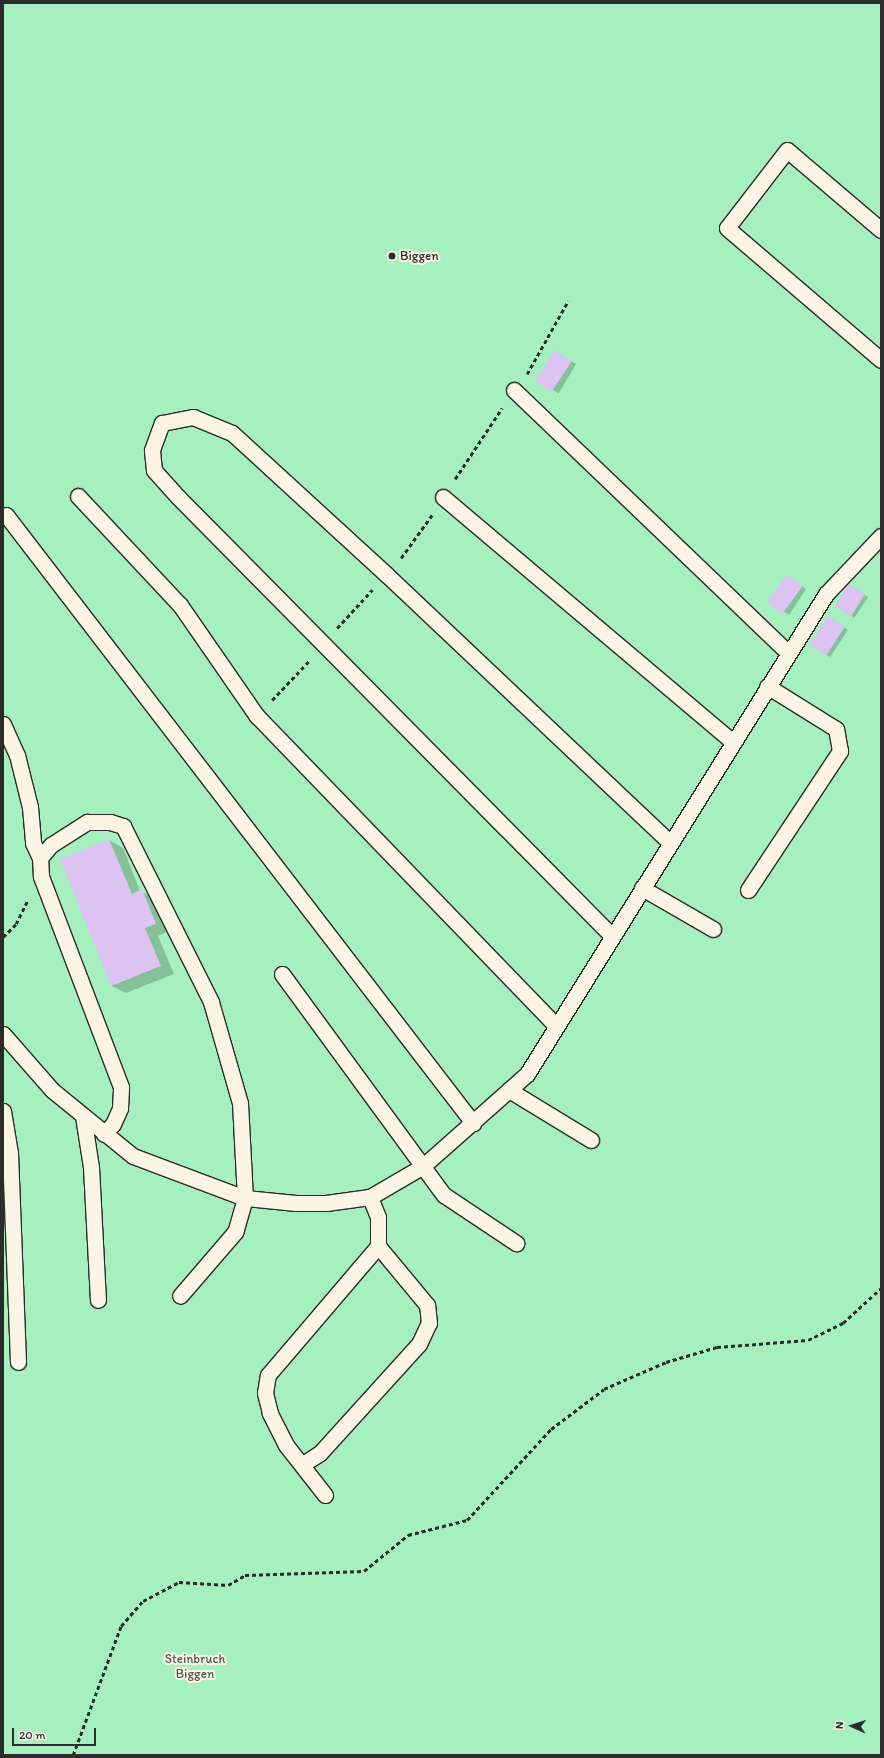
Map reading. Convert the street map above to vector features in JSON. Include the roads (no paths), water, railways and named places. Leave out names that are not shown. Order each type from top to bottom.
[{"type":"lane","points":[[881,230],[787,150],[727,228],[881,360]]},
{"type":"lane","points":[[514,390],[788,653]]},
{"type":"lane","points":[[612,936],[322,644],[154,470],[152,450],[162,423],[193,417],[232,433],[387,574],[670,843]]},
{"type":"lane","points":[[78,496],[180,605],[257,716],[556,1026]]},
{"type":"lane","points":[[443,497],[733,742]]},
{"type":"lane","points":[[6,515],[473,1123]]},
{"type":"lane","points":[[3,1034],[52,1090],[104,1134],[133,1156],[246,1198],[296,1203],[326,1203],[370,1196],[422,1166],[473,1123],[527,1074],[767,686],[826,594],[881,536]]},
{"type":"lane","points":[[748,890],[840,751],[836,729],[767,686]]},
{"type":"lane","points":[[3,724],[18,755],[30,807],[33,843],[40,858],[41,876],[122,1087],[120,1108],[113,1124],[104,1134]]},
{"type":"lane","points":[[40,858],[51,845],[86,822],[110,822],[123,826],[211,1002],[240,1103],[246,1198],[235,1232],[180,1296]]},
{"type":"lane","points":[[642,888],[713,929]]},
{"type":"lane","points":[[282,974],[444,1195],[516,1243]]},
{"type":"lane","points":[[509,1090],[591,1140]]},
{"type":"lane","points":[[3,1111],[10,1153],[18,1362]]},
{"type":"lane","points":[[83,1116],[91,1167],[98,1300]]},
{"type":"lane","points":[[303,1464],[320,1453],[419,1344],[429,1322],[427,1305],[378,1246],[378,1217],[370,1196]]},
{"type":"lane","points":[[325,1495],[303,1464],[286,1445],[270,1413],[265,1393],[268,1375],[378,1246]]},
{"type":"place","name":"Biggen","points":[[392,256]]},
{"type":"park label","name":"Steinbruch Biggen","points":[[195,1668]]}]
